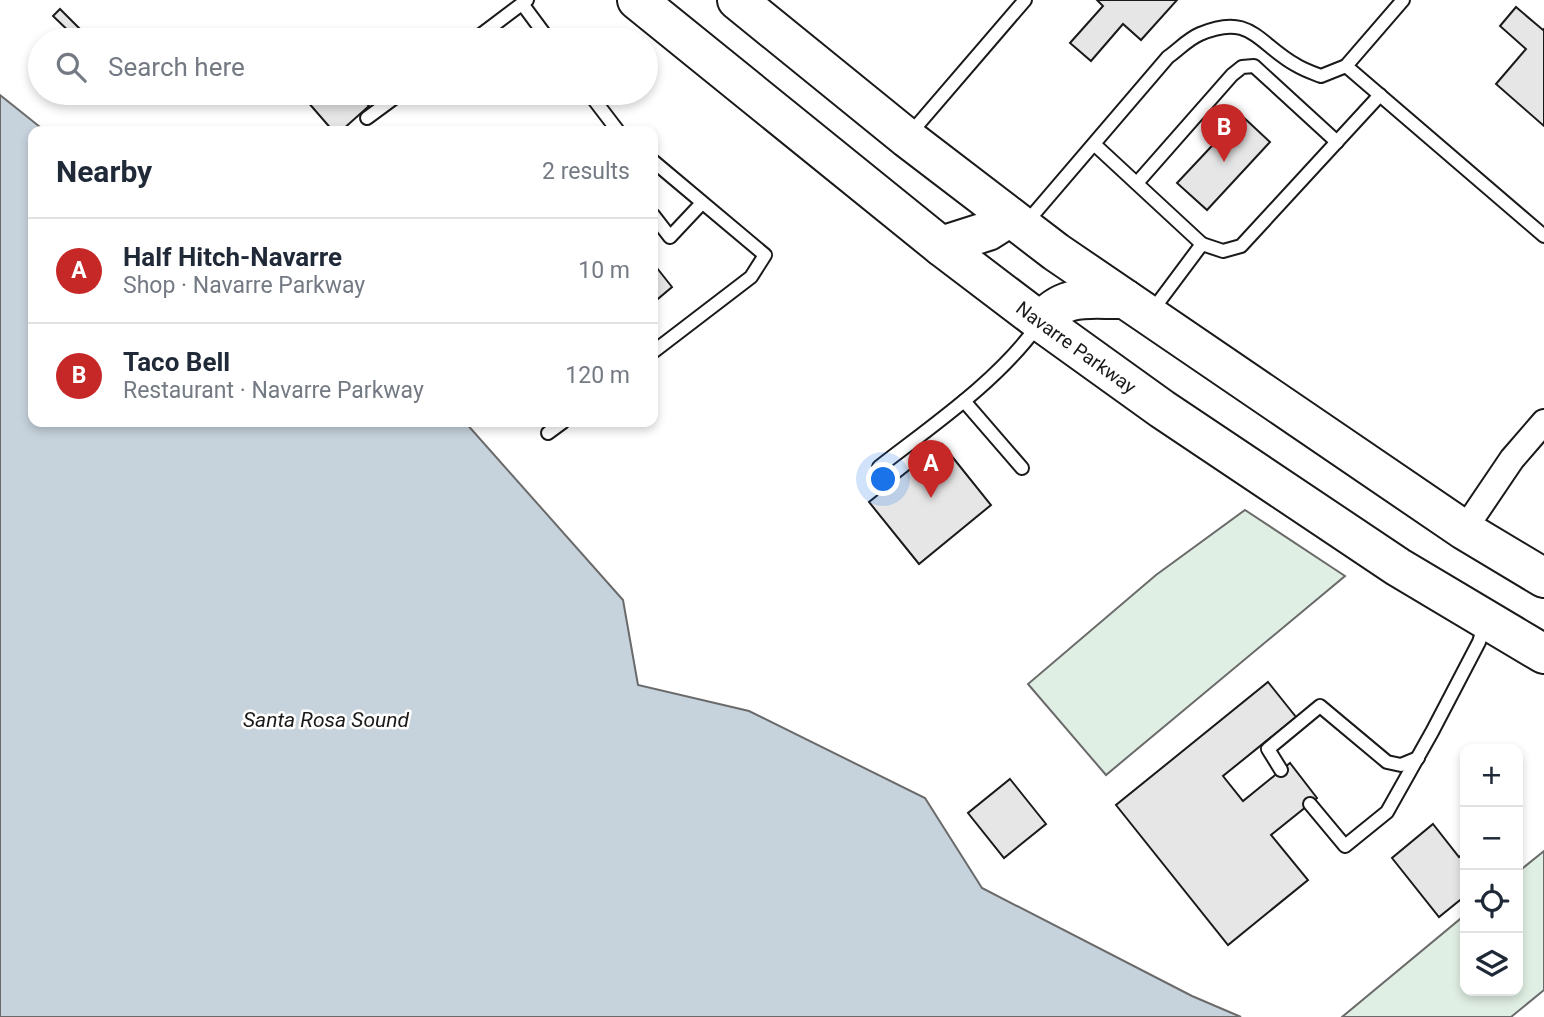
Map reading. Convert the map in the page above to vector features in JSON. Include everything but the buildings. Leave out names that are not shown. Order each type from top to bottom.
[{"type":"highway","name":"Navarre Parkway","points":[[637,0],[941,246],[1041,322],[1195,432],[1398,567],[1544,654]]},
{"type":"highway","points":[[737,0],[1016,223],[1464,530],[1544,578]]},
{"type":"highway","points":[[941,246],[1016,223]]},
{"type":"highway","points":[[1041,322],[1051,309],[1067,301],[1136,307]]},
{"type":"street","points":[[1464,530],[1512,459],[1544,422]]},
{"type":"lane","points":[[907,138],[1025,0]]},
{"type":"lane","points":[[1016,223],[1094,144],[1168,57],[1197,35],[1221,27],[1242,27],[1256,34],[1295,65],[1321,76],[1346,66],[1403,0]]},
{"type":"lane","points":[[491,28],[525,3],[541,28]]},
{"type":"lane","points":[[1137,183],[1242,67],[1254,66],[1337,142]]},
{"type":"lane","points":[[1346,66],[1544,236]]},
{"type":"lane","points":[[1094,144],[1202,244],[1223,251],[1241,246],[1380,95]]},
{"type":"lane","points":[[367,118],[385,105]]},
{"type":"lane","points":[[598,105],[614,126]]},
{"type":"lane","points":[[658,165],[765,255],[751,277],[658,348]]},
{"type":"lane","points":[[658,221],[670,237],[702,203]]},
{"type":"lane","points":[[1136,307],[1202,244]]},
{"type":"lane","points":[[879,467],[964,401],[1029,338],[1041,322]]},
{"type":"lane","points":[[964,401],[1022,468]]},
{"type":"lane","points":[[548,433],[556,427]]},
{"type":"lane","points":[[1310,804],[1345,846],[1387,812],[1479,642],[1486,620]]},
{"type":"lane","points":[[1281,770],[1268,749],[1320,706],[1387,762],[1401,765],[1418,758]]},
{"type":"green space","points":[[1245,510],[1345,576],[1106,775],[1028,684],[1156,575]]},
{"type":"green space","points":[[1544,851],[1544,990],[1511,1017],[1342,1017],[1460,919],[1460,996],[1523,996],[1523,868]]},
{"type":"water","name":"Santa Rosa Sound","points":[[0,95],[39,126],[28,126],[28,427],[469,427],[623,600],[638,685],[749,711],[925,798],[982,888],[1192,996],[1241,1017],[0,1017]]},
{"type":"place","name":"Taco Bell","points":[[1224,162]]},
{"type":"place","name":"Half Hitch-Navarre","points":[[931,498]]}]
